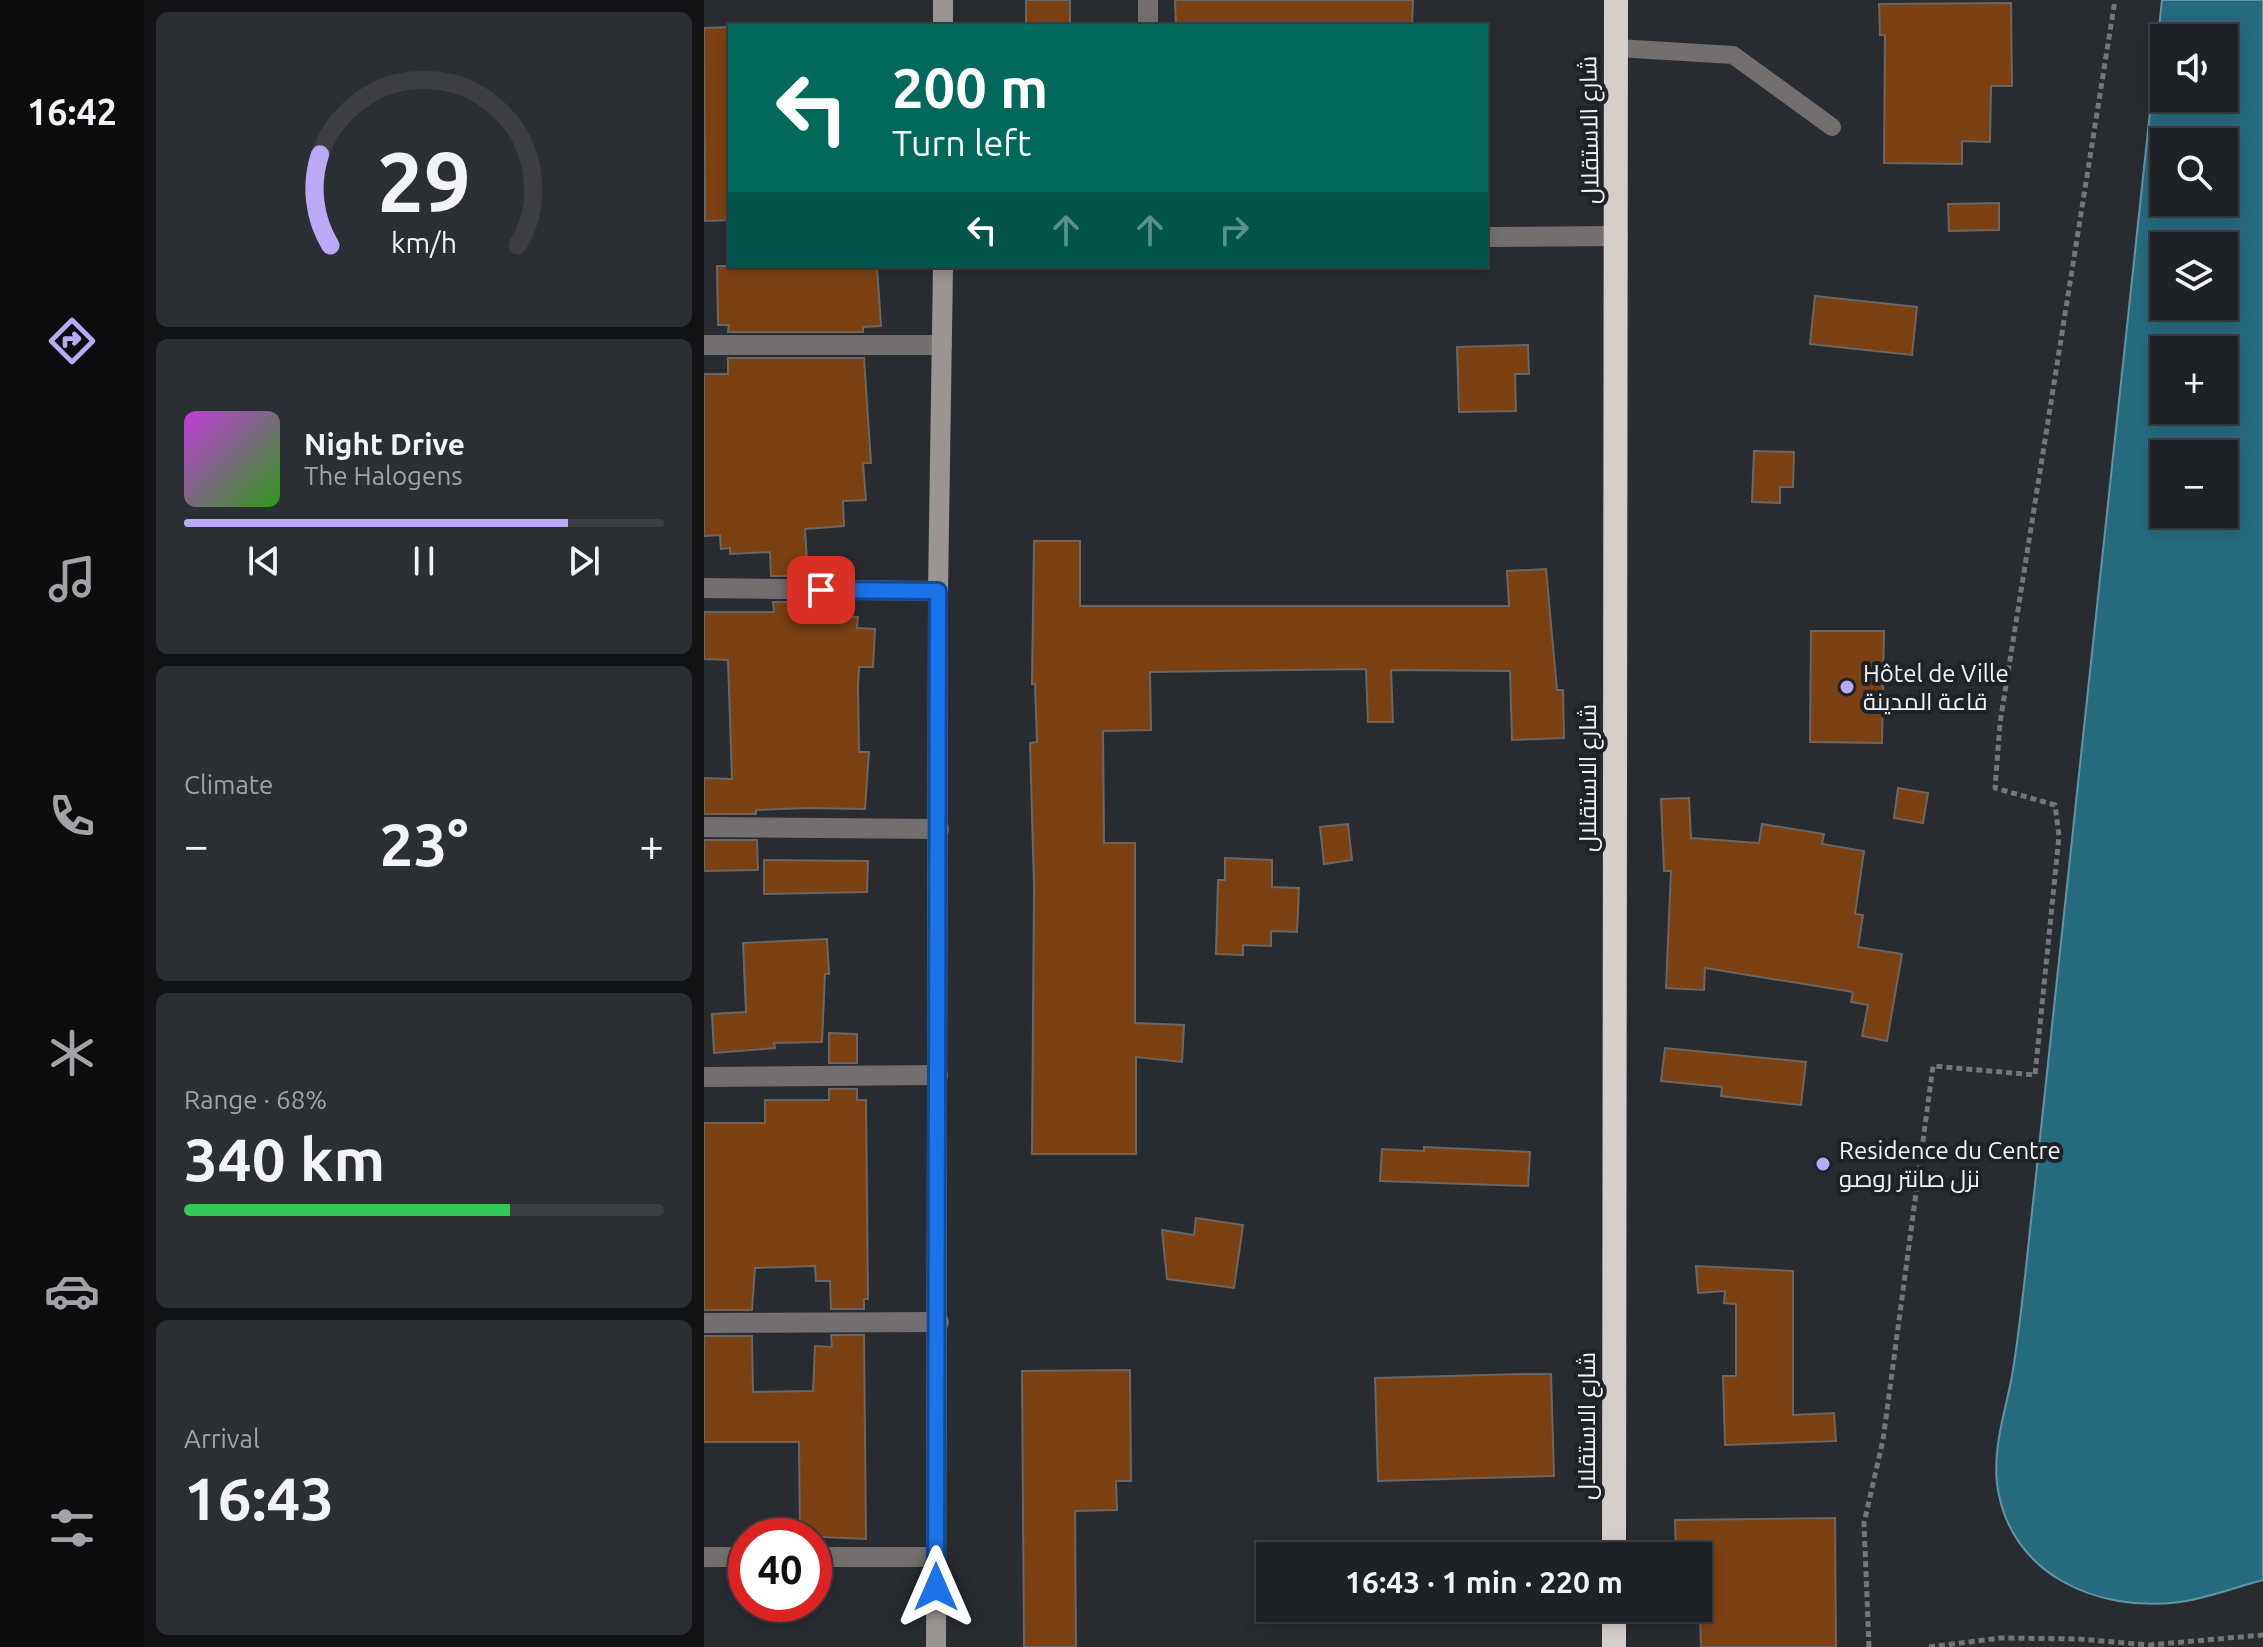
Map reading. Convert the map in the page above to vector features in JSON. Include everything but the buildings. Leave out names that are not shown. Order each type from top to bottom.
[{"type":"highway","name":"شارع الاستقلال","points":[[1614,1542],[1616,0]]},
{"type":"highway","points":[[1614,1622],[1614,1647]]},
{"type":"street","points":[[943,0],[943,24]]},
{"type":"street","points":[[1148,0],[1148,24]]},
{"type":"street","points":[[1488,237],[1618,236]]},
{"type":"street","points":[[936,1647],[938,591],[943,268]]},
{"type":"street","points":[[704,345],[942,345]]},
{"type":"street","points":[[704,588],[938,591]]},
{"type":"street","points":[[704,827],[939,829]]},
{"type":"street","points":[[704,1077],[938,1075]]},
{"type":"street","points":[[704,1323],[939,1322]]},
{"type":"street","points":[[704,1557],[728,1557]]},
{"type":"street","points":[[832,1557],[936,1557]]},
{"type":"lane","points":[[1617,48],[1733,55],[1832,127]]},
{"type":"path","points":[[1869,1647],[1864,1523],[1883,1440],[1933,1066],[2035,1075],[2059,836],[2055,805],[1995,788],[2002,708],[2115,0]]},
{"type":"path","points":[[1929,1647],[2000,1638],[2079,1639],[2149,1645],[2263,1635]]},
{"type":"water","points":[[2162,0],[2263,0],[2263,1580],[2180,1602],[2149,1604],[2118,1601],[2089,1593],[2062,1581],[2039,1564],[2019,1542],[2005,1516],[1996,1470],[2022,1308],[2150,112],[2238,112],[2238,24],[2159,24]]},
{"type":"place","name":"Hôtel de Ville قاعة المدينة","points":[[1847,687]]},
{"type":"place","name":"Residence du Centre نزل صانتر روصو","points":[[1823,1164]]},
{"type":"route","points":[[821,590],[938,591],[939,1322],[936,1587]]}]
